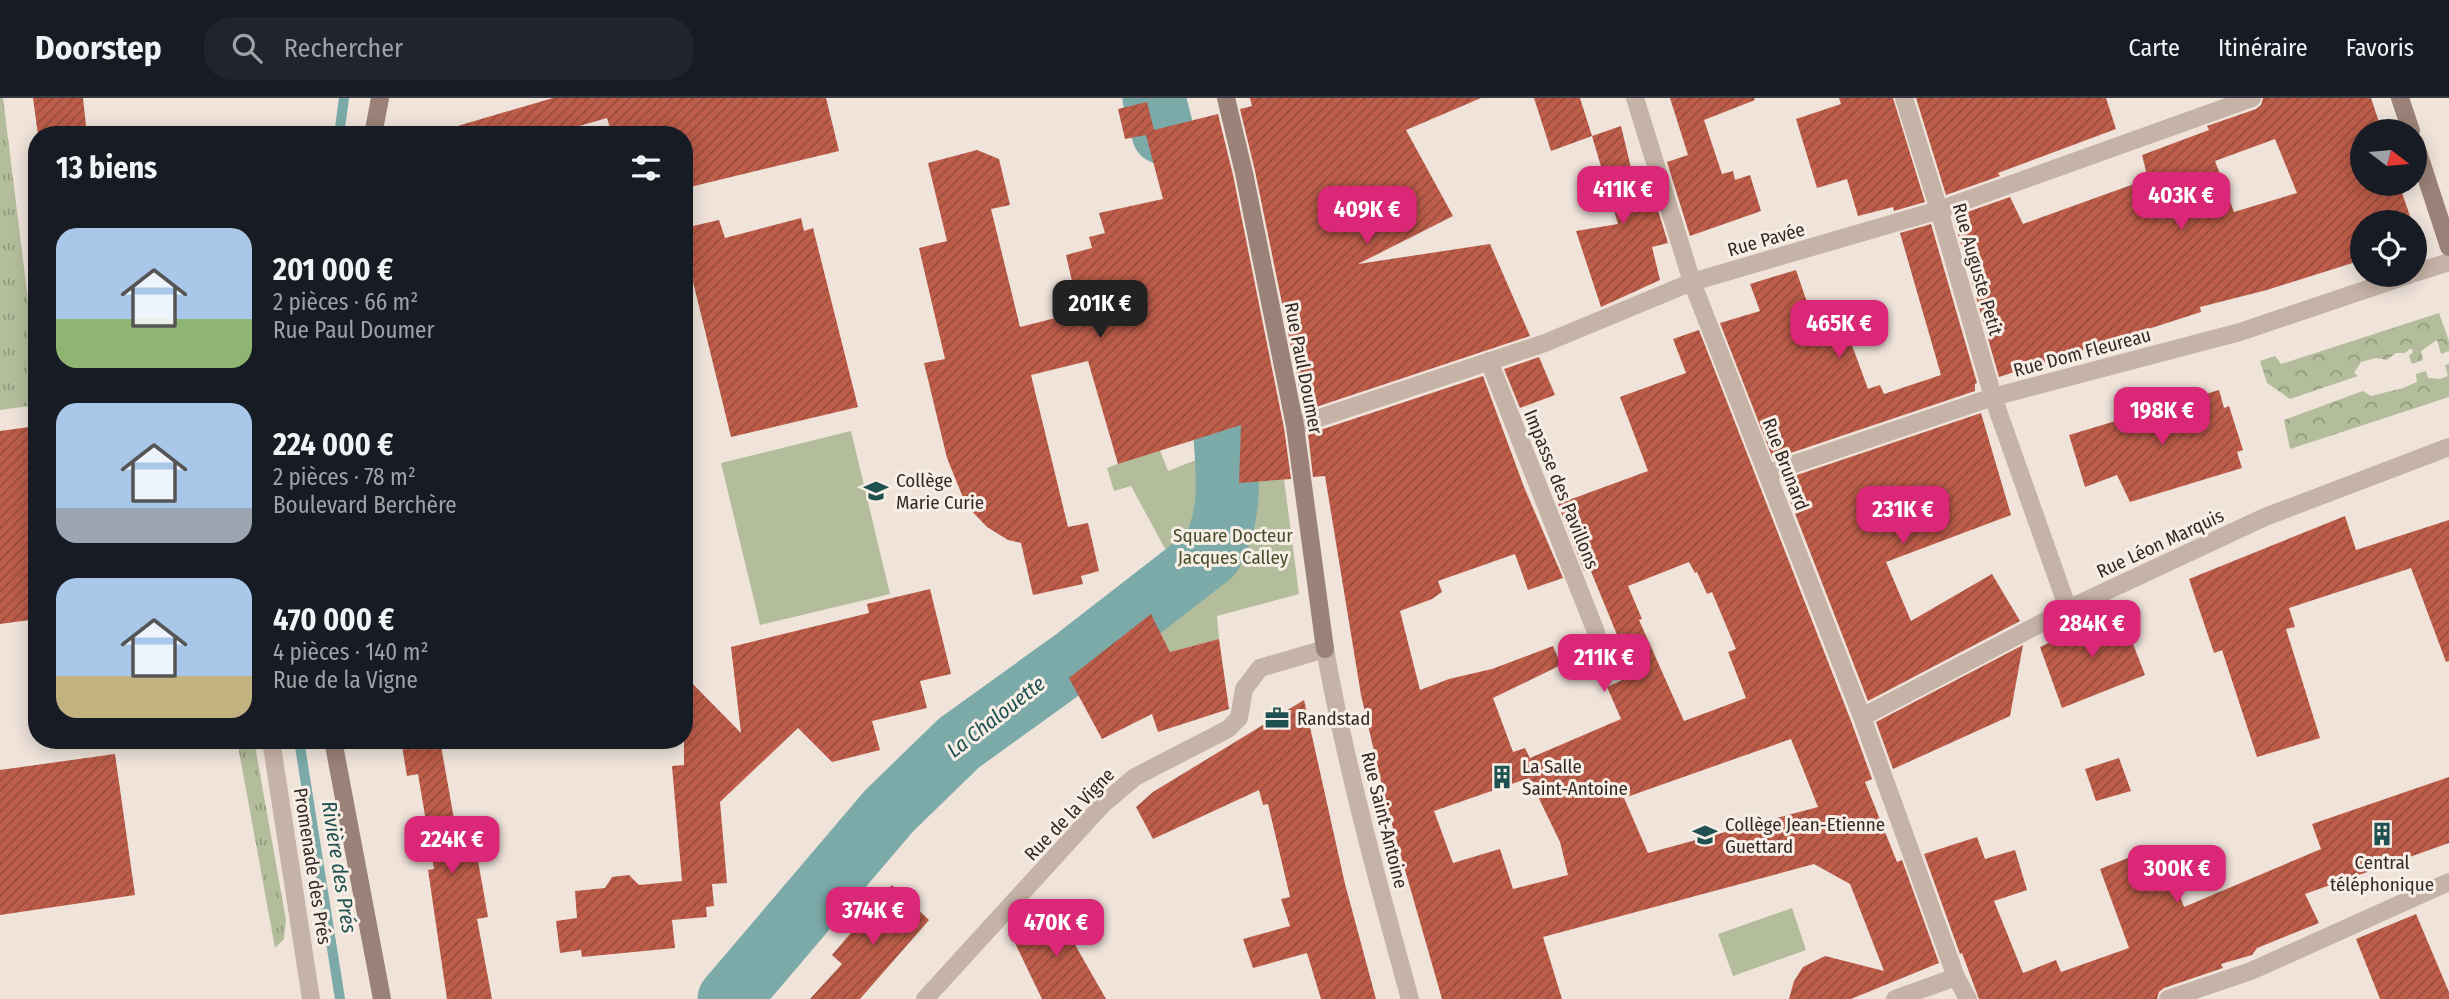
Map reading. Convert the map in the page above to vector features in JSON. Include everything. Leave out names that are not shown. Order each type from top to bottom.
[{"type":"street","points":[[375,126],[380,98]]},
{"type":"street","name":"Rue Paul Doumer","points":[[1226,98],[1295,426],[1325,649]]},
{"type":"street","name":"Rue Brunard","points":[[1635,98],[1692,282],[1862,717],[1956,976],[1968,999]]},
{"type":"street","name":"Rue Auguste Petit","points":[[1903,98],[1939,210],[1993,397],[2068,609]]},
{"type":"street","name":"Rue Pavée","points":[[1295,426],[1545,343],[1692,282],[1939,210],[2252,98]]},
{"type":"street","points":[[2400,98],[2407,119]]},
{"type":"street","points":[[2427,180],[2449,247]]},
{"type":"street","points":[[2427,268],[2449,262]]},
{"type":"street","name":"Rue Dom Fleureau","points":[[1768,472],[1993,397],[2240,332],[2373,287]]},
{"type":"street","name":"Impasse des Pavillons","points":[[1489,361],[1596,632]]},
{"type":"street","name":"Rue Léon Marquis","points":[[1862,717],[2068,609],[2265,517],[2449,447]]},
{"type":"street","name":"Rue de la Vigne","points":[[925,999],[1103,804],[1135,777],[1228,729],[1239,718],[1244,689],[1260,668],[1325,649]]},
{"type":"street","name":"Rue Saint-Antoine","points":[[1325,649],[1374,870],[1410,999]]},
{"type":"street","name":"Promenade des Prés","points":[[272,749],[311,999]]},
{"type":"street","points":[[336,749],[382,999]]},
{"type":"street","points":[[2168,999],[2250,971],[2449,882]]},
{"type":"street","points":[[1895,999],[1956,976]]},
{"type":"green space","points":[[0,98],[3,98],[28,300],[28,406],[0,410]]},
{"type":"green space","points":[[2439,313],[2449,341],[2449,351],[2441,354],[2437,340],[2421,351],[2423,360],[2412,364],[2409,356],[2413,352],[2411,348],[2405,353],[2396,353],[2387,360],[2376,358],[2361,362],[2354,373],[2358,376],[2290,399],[2267,383],[2260,361],[2275,356],[2281,364]]},
{"type":"green space","points":[[2449,364],[2449,397],[2290,449],[2284,420],[2363,391],[2371,396],[2403,388],[2417,382],[2416,374],[2426,371],[2428,378],[2440,379],[2448,376],[2445,365]]},
{"type":"green space","points":[[851,431],[890,594],[760,625],[721,463]]},
{"type":"green space","name":"Square Docteur Jacques Calley","points":[[1159,448],[1168,471],[1201,458],[1203,486],[1284,479],[1299,594],[1217,616],[1219,639],[1170,652],[1151,614],[1167,599],[1161,586],[1154,588],[1152,584],[1176,569],[1131,486],[1114,491],[1107,468]]},
{"type":"green space","points":[[239,749],[256,749],[286,920],[284,939],[275,948]]},
{"type":"green space","points":[[1792,908],[1806,950],[1733,976],[1718,934]]},
{"type":"building","points":[[33,98],[83,98],[86,126],[37,126]]},
{"type":"building","points":[[553,98],[826,98],[839,151],[693,186],[693,126],[609,126],[607,118],[579,126],[457,126]]},
{"type":"building","points":[[1250,98],[1481,98],[1406,130],[1453,216],[1358,264],[1490,244],[1530,336],[1304,411],[1240,109],[1252,106]]},
{"type":"building","points":[[1534,98],[1580,98],[1592,136],[1551,151]]},
{"type":"building","points":[[1670,98],[1754,98],[1755,100],[1704,120],[1722,174],[1733,171],[1735,180],[1750,175],[1761,211],[1690,236],[1667,162],[1688,155]]},
{"type":"building","points":[[1839,98],[1893,98],[1925,202],[1894,211],[1893,207],[1858,216],[1847,179],[1817,188],[1796,119],[1841,104]]},
{"type":"building","points":[[1916,98],[2106,98],[2116,129],[1946,195]]},
{"type":"building","points":[[2263,98],[2371,98],[2378,119],[2350,119],[2350,196],[2403,196],[2408,210],[2350,210],[2350,264],[2267,290],[2200,307],[2201,312],[1999,377],[1953,217],[2010,197],[2023,224],[2148,179],[2142,155],[2209,130],[2207,126],[2256,109]],"holes":[[[2275,139],[2297,193],[2234,212],[2215,161]]]},
{"type":"building","points":[[1147,102],[1154,130],[1218,114],[1233,175],[1284,428],[1291,479],[1239,483],[1241,425],[1118,464],[1088,361],[1031,375],[1068,527],[1088,523],[1099,571],[1081,576],[1083,584],[1033,595],[1021,543],[1008,540],[987,527],[966,505],[947,458],[924,363],[945,359],[919,248],[947,241],[928,163],[977,150],[999,159],[1010,205],[991,209],[1020,327],[1079,312],[1066,255],[1092,248],[1089,237],[1105,233],[1099,213],[1163,199],[1146,135],[1125,139],[1118,109]]},
{"type":"building","points":[[1621,126],[1632,172],[1645,168],[1668,243],[1652,247],[1660,280],[1601,307],[1576,231],[1618,224],[1592,136]]},
{"type":"building","points":[[801,218],[804,231],[813,228],[858,407],[731,437],[693,282],[693,226],[719,220],[725,238]]},
{"type":"building","points":[[1931,224],[1977,383],[1975,391],[1773,459],[1720,323],[1760,311],[1750,284],[1796,270],[1822,346],[1849,337],[1868,389],[1880,385],[1884,394],[1941,375],[1900,233]]},
{"type":"building","points":[[1699,330],[1851,721],[1872,779],[1865,782],[1897,862],[1902,860],[1939,963],[1851,999],[1789,999],[1794,981],[1803,967],[1825,956],[1884,971],[1850,884],[1814,864],[1543,937],[1562,999],[1442,999],[1387,807],[1361,695],[1325,476],[1313,477],[1308,434],[1483,376],[1524,487],[1563,578],[1528,590],[1515,554],[1438,581],[1442,592],[1432,599],[1400,611],[1420,690],[1449,679],[1492,669],[1553,646],[1561,665],[1493,698],[1513,752],[1525,748],[1530,758],[1621,719],[1607,687],[1629,677],[1615,650],[1622,647],[1590,569],[1584,571],[1558,504],[1648,471],[1620,397],[1686,373],[1673,339]],"holes":[[[1689,562],[1707,594],[1712,592],[1736,649],[1728,652],[1746,698],[1684,721],[1639,620],[1642,619],[1628,586]],[[1791,739],[1818,807],[1648,853],[1624,798]],[[1529,778],[1560,842],[1568,875],[1513,889],[1500,849],[1453,863],[1434,811]]]},
{"type":"building","points":[[1539,357],[1555,395],[1520,408],[1504,369]]},
{"type":"building","points":[[2219,390],[2224,408],[2229,406],[2243,450],[2237,452],[2242,468],[2130,502],[2117,475],[2085,487],[2069,435]]},
{"type":"building","points":[[1981,413],[2011,515],[1886,562],[1911,621],[1992,574],[2020,621],[1868,701],[1782,480]]},
{"type":"building","points":[[28,427],[28,620],[0,624],[0,431]]},
{"type":"building","points":[[2345,516],[2356,550],[2449,520],[2449,661],[2446,662],[2411,568],[2289,608],[2295,627],[2286,629],[2320,738],[2257,757],[2222,650],[2214,653],[2189,579]]},
{"type":"building","points":[[930,589],[951,674],[920,681],[927,708],[872,721],[880,750],[832,762],[798,728],[720,802],[727,883],[712,884],[714,906],[706,907],[707,917],[672,920],[675,948],[582,957],[581,950],[560,953],[556,921],[577,918],[575,891],[605,888],[612,877],[629,875],[639,885],[682,881],[672,766],[684,765],[684,749],[693,749],[693,684],[741,733],[731,647],[869,613],[867,604]]},
{"type":"building","points":[[2120,610],[2145,675],[2062,708],[2040,647]]},
{"type":"building","points":[[1151,614],[1170,652],[1219,639],[1229,709],[1158,732],[1152,714],[1102,739],[1069,678]]},
{"type":"building","points":[[2023,645],[2010,716],[1893,769],[1876,722]]},
{"type":"building","points":[[1304,700],[1345,884],[1376,999],[1321,999],[1307,953],[1253,968],[1243,939],[1290,926],[1281,899],[1290,897],[1268,804],[1263,805],[1259,790],[1153,839],[1136,807],[1153,792]]},
{"type":"building","points":[[402,749],[442,749],[454,819],[470,816],[488,917],[477,919],[492,999],[447,999],[428,870],[434,869],[418,774],[407,776]]},
{"type":"building","points":[[115,754],[135,895],[0,915],[0,770]]},
{"type":"building","points":[[2119,758],[2131,791],[2096,801],[2085,769]]},
{"type":"building","points":[[2449,777],[2449,843],[2305,894],[2319,923],[2257,948],[2252,955],[2221,964],[2223,968],[2164,988],[2157,999],[1979,999],[1924,854],[1977,837],[1985,859],[2015,850],[2027,890],[1994,901],[2023,973],[2056,960],[2061,972],[2129,948],[2100,869],[2161,845],[2184,907],[2321,849],[2312,824]]},
{"type":"building","points":[[892,885],[929,920],[860,999],[810,999],[842,964],[832,955]]},
{"type":"building","points":[[1051,900],[1106,999],[1042,999],[1014,941]]},
{"type":"building","points":[[2416,914],[2449,992],[2449,999],[2380,999],[2356,939]]},
{"type":"waterway","name":"Rivière des Prés","points":[[340,126],[344,98]]},
{"type":"waterway","name":"La Chalouette","points":[[1154,98],[1163,133]]},
{"type":"waterway","name":"La Chalouette","points":[[729,999],[889,811],[959,743],[1077,658],[1211,554],[1218,540],[1227,497],[1225,437]]},
{"type":"waterway","name":"Rivière des Prés","points":[[300,749],[340,999]]},
{"type":"place","name":"Collège Marie Curie","points":[[876,491]]},
{"type":"place","name":"Randstad","points":[[1277,718]]},
{"type":"place","name":"La Salle Saint-Antoine","points":[[1502,777]]},
{"type":"place","name":"Central téléphonique","points":[[2382,834]]},
{"type":"place","name":"Collège Jean-Etienne Guettard","points":[[1705,835]]}]
